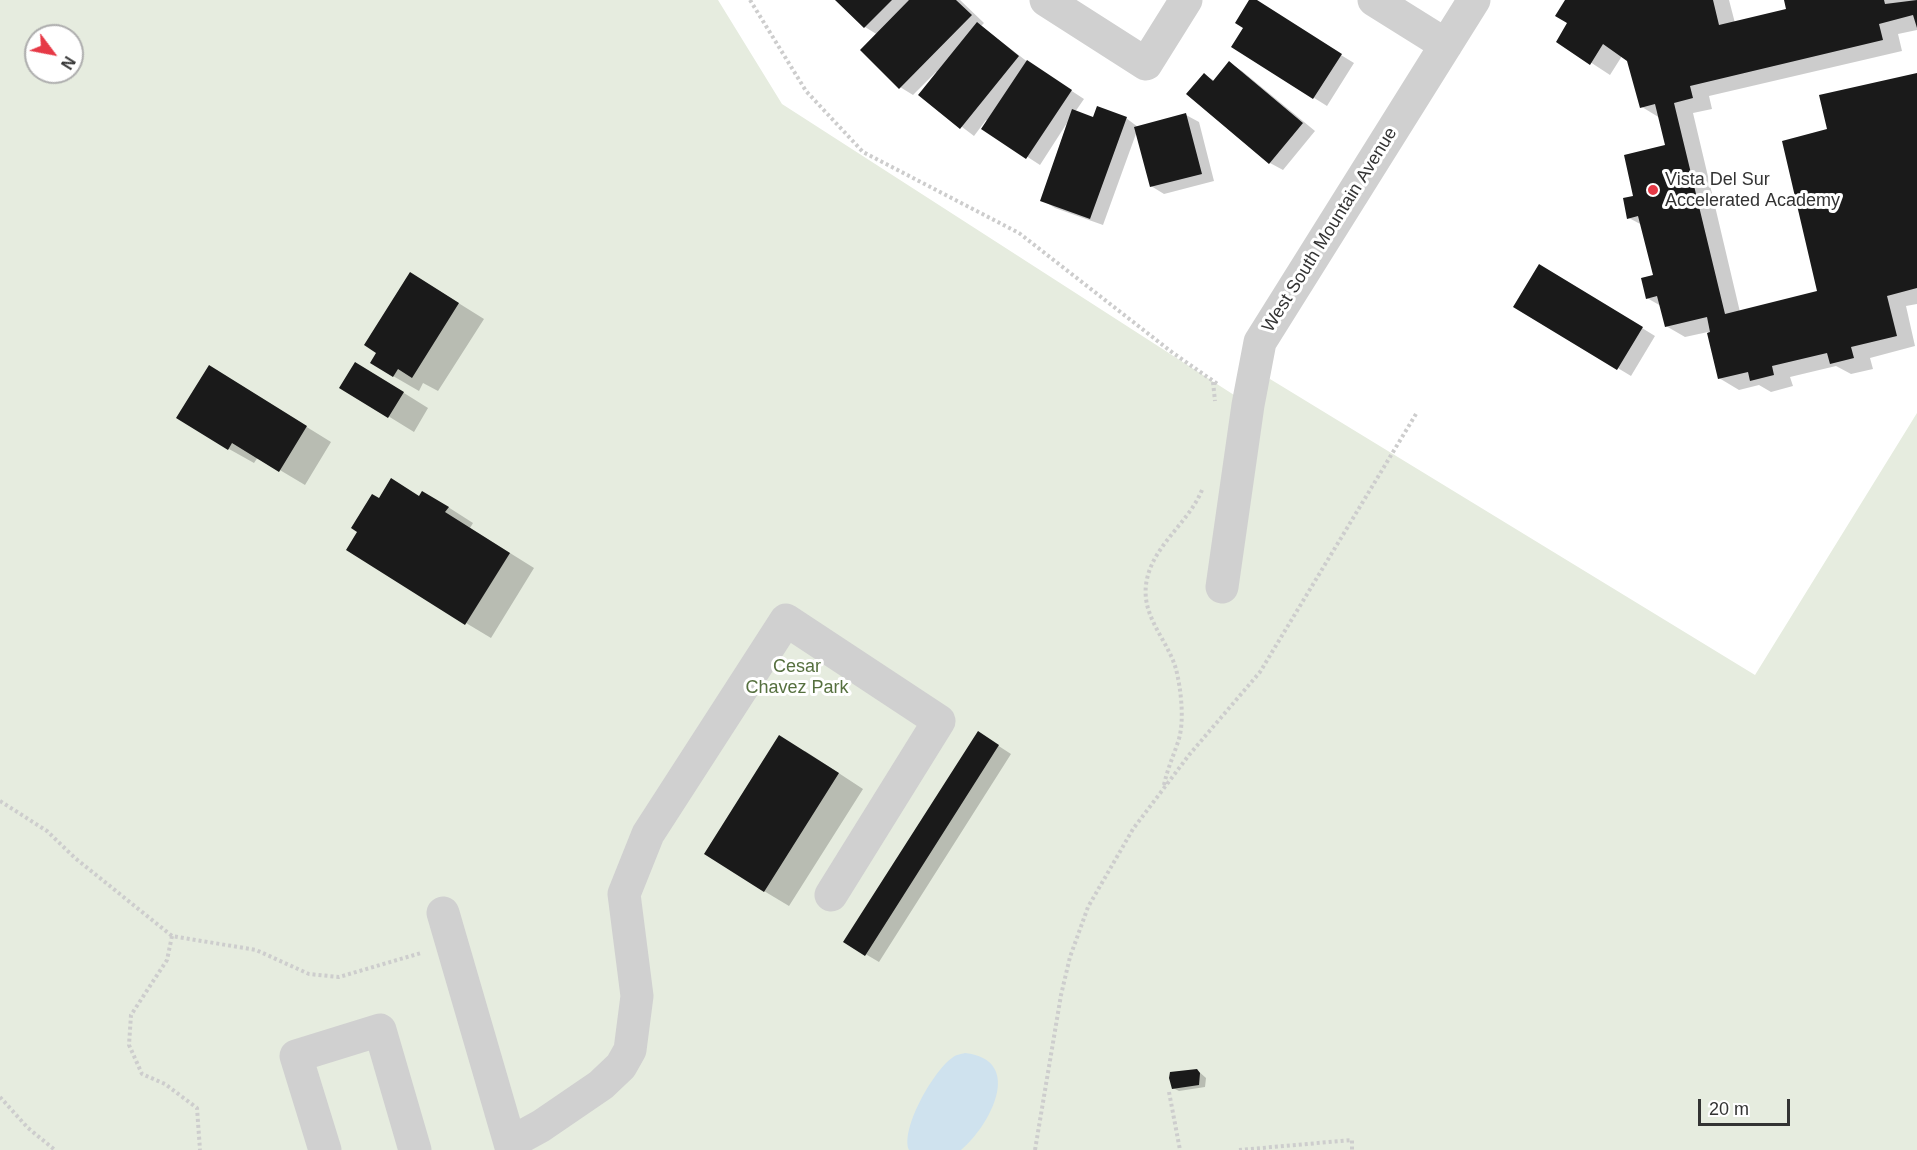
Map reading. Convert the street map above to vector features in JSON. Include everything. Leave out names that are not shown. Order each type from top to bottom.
[{"type":"street","points":[[1046,0],[1146,64],[1186,0]]},
{"type":"street","points":[[1374,0],[1446,45]]},
{"type":"street","name":"West South Mountain Avenue","points":[[1222,587],[1248,405],[1260,342],[1474,0]]},
{"type":"street","points":[[443,913],[511,1146],[601,1085],[621,1066],[630,1050],[637,996],[624,894],[648,834],[786,620],[939,721],[831,895]]},
{"type":"street","points":[[325,1150],[296,1056],[380,1030],[416,1150]]},
{"type":"path","points":[[750,0],[806,91],[863,152],[1018,233],[1173,353],[1248,405]]},
{"type":"path","points":[[1213,381],[1215,404]]},
{"type":"path","points":[[1035,1150],[1050,1048],[1070,957],[1088,907],[1133,829],[1163,789],[1260,672],[1416,414]]},
{"type":"path","points":[[1163,789],[1169,763],[1179,740],[1181,703],[1175,668],[1147,609],[1146,582],[1151,563],[1179,529],[1197,501],[1204,483]]},
{"type":"path","points":[[0,801],[47,831],[75,858],[172,936],[256,950],[309,974],[339,977],[415,954],[453,948]]},
{"type":"path","points":[[172,936],[167,960],[130,1014],[129,1045],[142,1074],[165,1084],[198,1108],[200,1150]]},
{"type":"path","points":[[1169,1092],[1180,1150]]},
{"type":"path","points":[[0,1097],[28,1128],[55,1150]]},
{"type":"path","points":[[1239,1150],[1352,1140],[1352,1150]]},
{"type":"green space","name":"Cesar Chavez Park","points":[[0,0],[718,0],[782,104],[1248,404],[1270,379],[1755,675],[1917,413],[1917,1150],[0,1150]]},
{"type":"water","points":[[965,1053],[983,1058],[994,1068],[998,1081],[991,1111],[972,1140],[961,1150],[909,1150],[909,1128],[928,1087],[945,1065],[955,1056]]},
{"type":"building","points":[[835,0],[892,0],[864,28]]},
{"type":"building","points":[[909,0],[956,0],[972,15],[899,89],[860,50]]},
{"type":"building","points":[[1249,0],[1257,0],[1342,54],[1313,99],[1231,47],[1243,28],[1235,23]]},
{"type":"building","points":[[1565,0],[1713,0],[1719,25],[1786,9],[1784,0],[1884,0],[1885,4],[1917,0],[1917,28],[1913,15],[1879,24],[1883,40],[1690,86],[1693,98],[1674,103],[1725,314],[1817,291],[1782,141],[1827,129],[1819,95],[1917,73],[1917,288],[1887,296],[1897,336],[1851,347],[1854,358],[1830,364],[1827,353],[1772,366],[1774,375],[1750,381],[1748,372],[1718,379],[1707,333],[1710,332],[1707,317],[1665,327],[1657,296],[1646,299],[1641,278],[1653,275],[1638,216],[1627,219],[1623,198],[1633,196],[1624,155],[1665,145],[1655,104],[1640,108],[1627,61],[1603,44],[1590,65],[1556,42],[1567,23],[1555,16]]},
{"type":"building","points":[[977,22],[1019,56],[960,129],[918,95]]},
{"type":"building","points":[[1027,60],[1072,90],[1026,159],[981,129]]},
{"type":"building","points":[[1229,61],[1303,123],[1269,164],[1186,94],[1204,73],[1213,81]]},
{"type":"building","points":[[1097,106],[1127,117],[1090,219],[1040,201],[1072,109],[1093,117]]},
{"type":"building","points":[[1186,113],[1202,174],[1150,187],[1134,127]]},
{"type":"building","points":[[1539,264],[1643,327],[1617,370],[1513,307]]},
{"type":"building","points":[[410,272],[459,303],[412,378],[398,369],[393,377],[370,363],[376,353],[364,345]]},
{"type":"building","points":[[355,362],[404,392],[388,418],[339,388]]},
{"type":"building","points":[[209,365],[307,426],[279,472],[232,443],[228,450],[176,418]]},
{"type":"building","points":[[391,478],[419,496],[422,491],[449,507],[445,512],[510,553],[465,625],[346,550],[357,532],[351,528],[372,494],[379,498]]},
{"type":"building","points":[[978,731],[999,745],[865,956],[843,942]]},
{"type":"building","points":[[779,735],[839,773],[764,892],[704,854]]},
{"type":"building","points":[[1197,1069],[1200,1073],[1199,1085],[1172,1089],[1170,1072]]},
{"type":"place","name":"Vista Del Sur Accelerated Academy","points":[[1653,190]]}]
